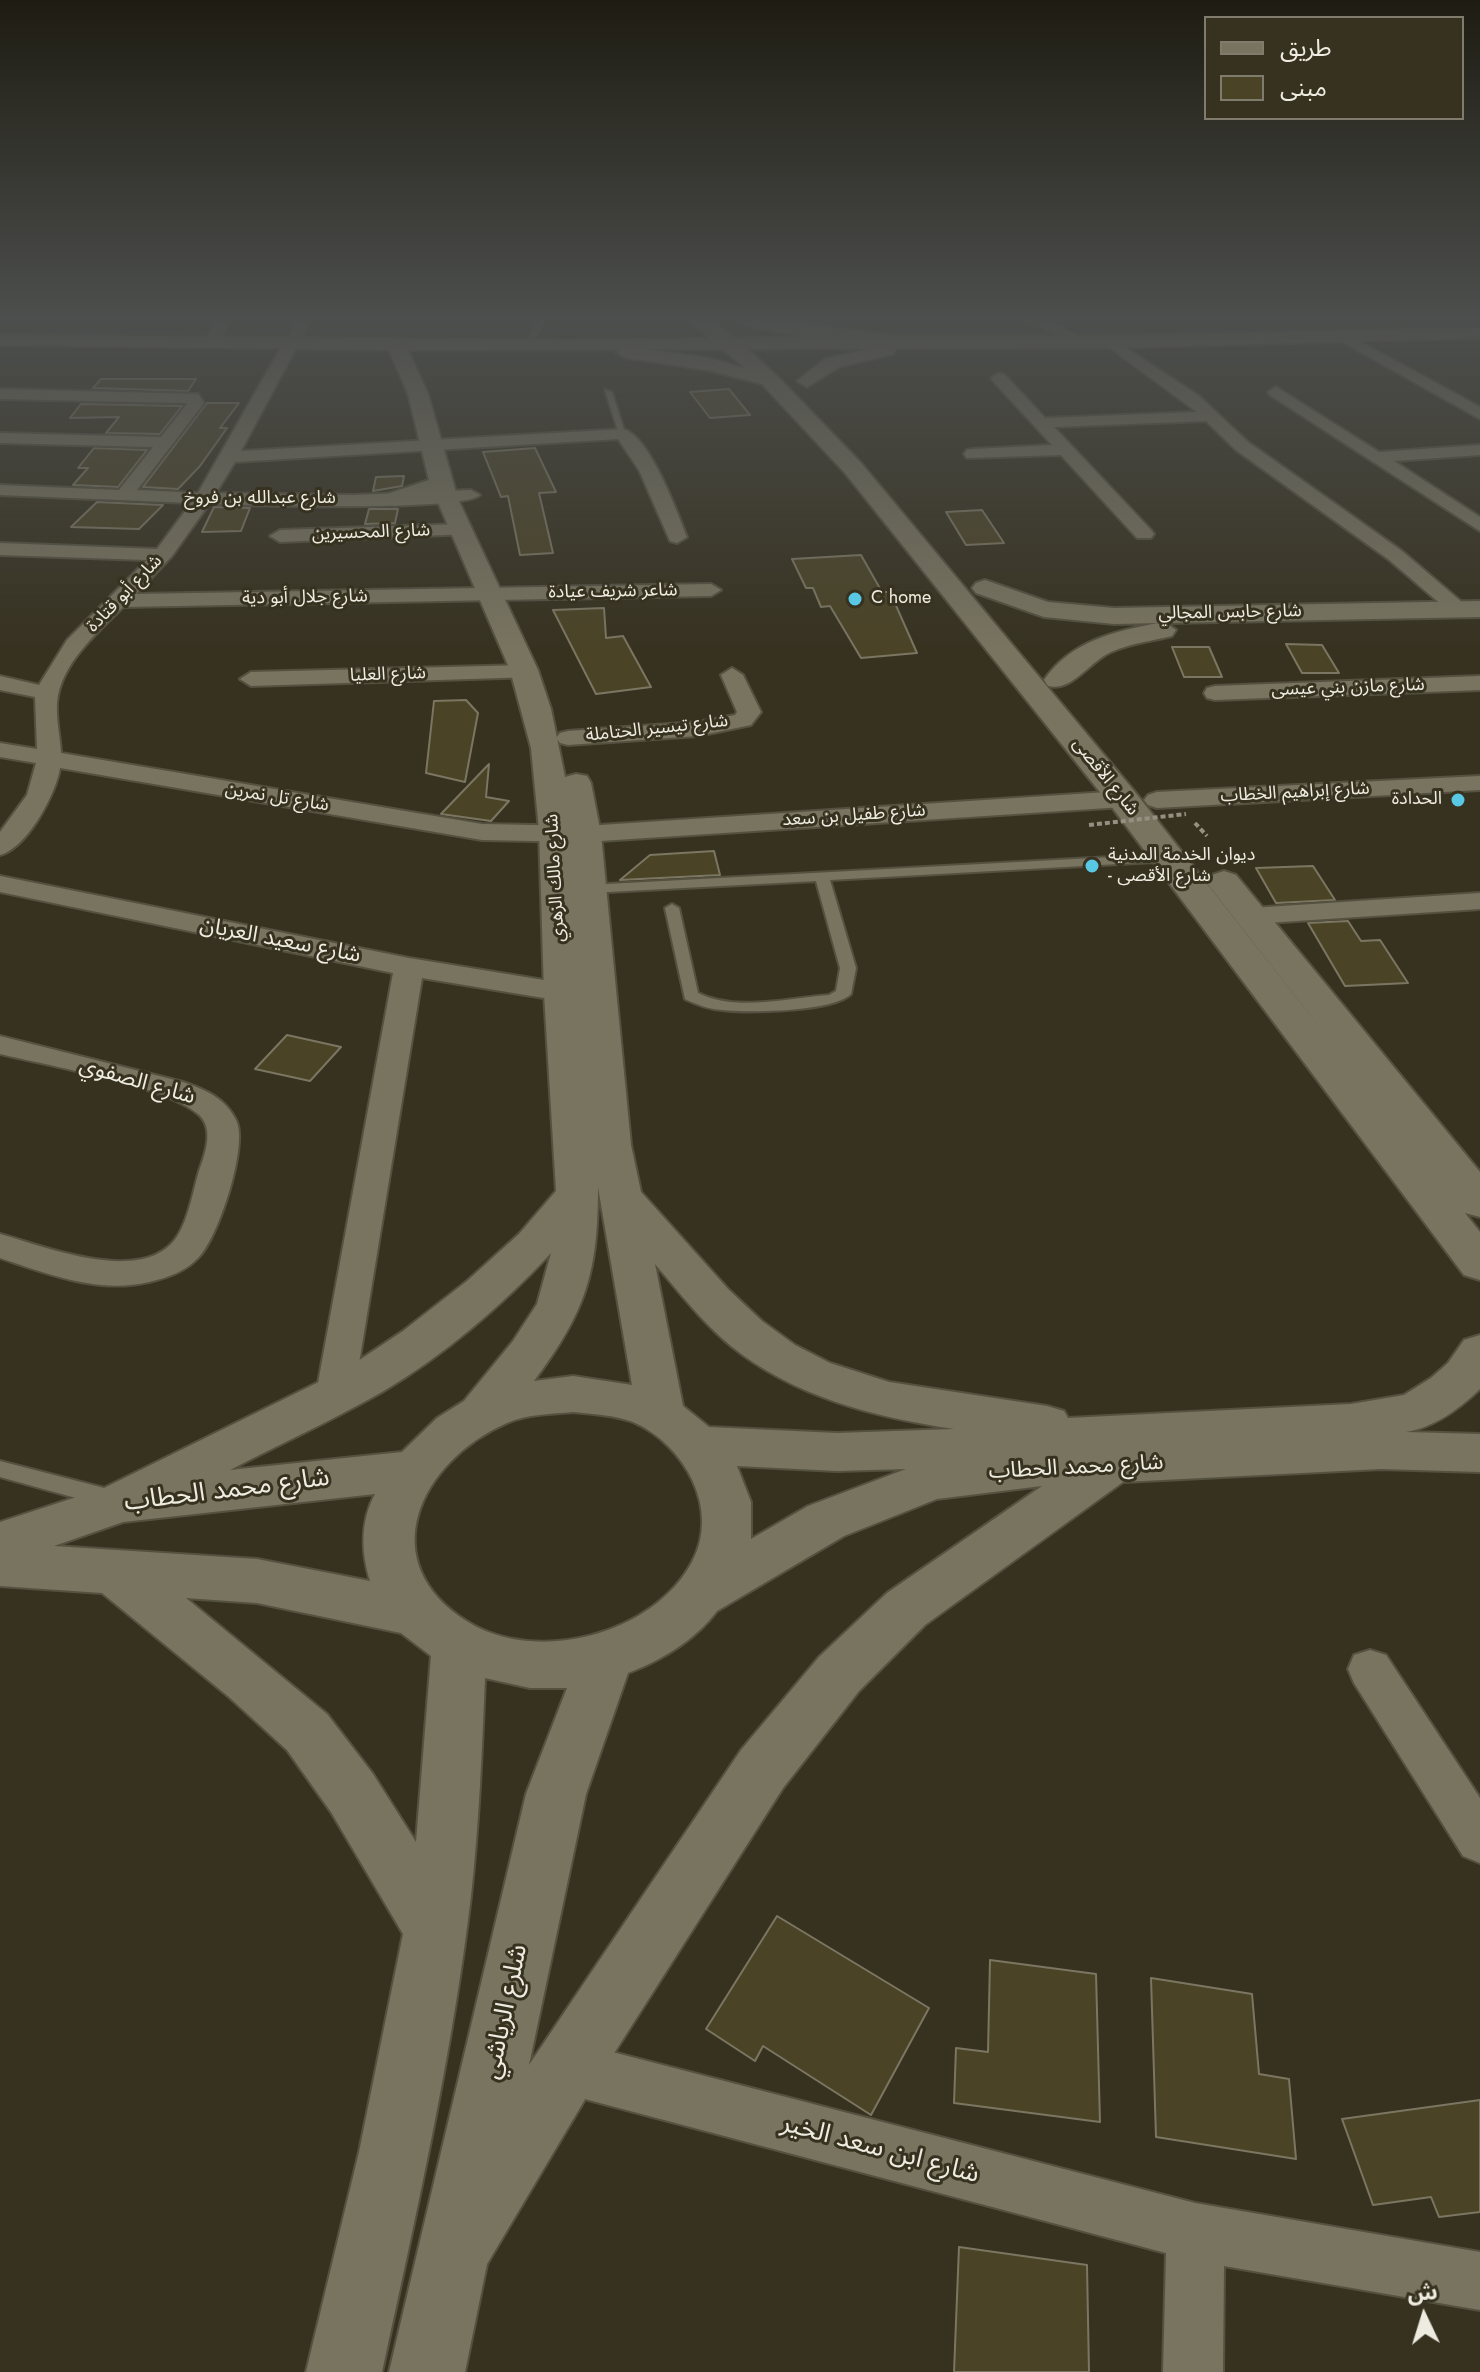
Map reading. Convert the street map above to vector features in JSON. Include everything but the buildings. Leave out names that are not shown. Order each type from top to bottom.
[{"type":"main road","name":"شارع الأقصى","points":[[829,431],[853,468],[1123,799],[1181,829],[1480,1264]]},
{"type":"main road","name":"شارع الأقصى","points":[[868,449],[1181,829],[1480,1202]]},
{"type":"street","points":[[124,495],[175,431]]},
{"type":"street","name":"شارع أبو قتادة","points":[[46,693],[67,657],[162,555],[205,500],[245,431]]},
{"type":"street","name":"شارع مالك الزهري","points":[[435,431],[471,495],[485,532],[570,834],[589,889],[611,1145],[680,1430]]},
{"type":"street","name":"شارع مالك الزهري","points":[[440,431],[445,489],[462,530],[552,677],[568,738],[570,834],[562,992],[576,1195],[576,1249],[565,1292],[545,1329],[482,1413]]},
{"type":"street","points":[[1048,431],[1144,534]]},
{"type":"street","points":[[1225,431],[1242,446],[1469,608]]},
{"type":"street","points":[[1336,431],[1480,525]]},
{"type":"street","points":[[231,457],[623,434],[634,446],[658,486],[677,537]]},
{"type":"street","points":[[0,438],[167,442]]},
{"type":"street","points":[[973,454],[1064,450]]},
{"type":"street","points":[[1376,457],[1480,450]]},
{"type":"street","points":[[395,499],[445,489],[471,495]]},
{"type":"street","name":"شارع عبدالله بن فروخ","points":[[0,490],[205,500],[395,499]]},
{"type":"street","name":"شارع المحسيرين","points":[[280,536],[462,530]]},
{"type":"street","points":[[0,549],[162,555]]},
{"type":"street","name":"شارع حابس المجالي","points":[[985,588],[1044,609],[1122,626],[1168,630],[1222,626],[1480,623]]},
{"type":"street","name":"شاعر شريف عيادة","points":[[503,595],[711,590]]},
{"type":"street","name":"شارع جلال أبو دية","points":[[120,601],[503,595]]},
{"type":"street","name":"شارع حابس المجالي","points":[[1058,680],[1073,661],[1122,626],[1469,608]]},
{"type":"street","name":"شارع العليا","points":[[251,679],[525,672]]},
{"type":"street","name":"شارع تيسير الحتاملة","points":[[568,738],[698,729],[743,720],[749,712],[732,675]]},
{"type":"street","points":[[0,683],[46,693],[50,760],[42,788],[29,814],[0,847]]},
{"type":"street","name":"شارع مازن بني عيسى","points":[[1215,693],[1480,683]]},
{"type":"street","name":"شارع تل نمرين","points":[[0,750],[482,832],[570,834]]},
{"type":"street","name":"شارع إبراهيم الخطاب","points":[[1181,829],[1480,783]]},
{"type":"street","name":"شارع طفيل بن سعد","points":[[570,834],[1123,799]]},
{"type":"street","name":"شارع سعيد العريان","points":[[0,884],[409,967],[562,992]]},
{"type":"street","points":[[1251,916],[1480,901]]},
{"type":"street","points":[[335,1394],[409,967]]},
{"type":"street","name":"شارع الصفوي","points":[[0,1045],[177,1091],[207,1103],[222,1119],[227,1138],[192,1242],[176,1258],[156,1268],[126,1274],[88,1272],[0,1246]]},
{"type":"street","points":[[122,1502],[366,1379],[419,1343],[483,1292],[534,1245],[576,1195]]},
{"type":"street","points":[[622,1198],[746,1333],[793,1366],[846,1389],[1110,1449]]},
{"type":"street","name":"شارع محمد الحطاب","points":[[701,1595],[826,1521],[932,1480],[1110,1449],[1415,1412],[1448,1391],[1465,1375],[1480,1352]]},
{"type":"street","name":"شارع محمد الحطاب","points":[[482,1413],[527,1399],[573,1394],[620,1400],[680,1430],[837,1452],[1110,1449],[1480,1453]]},
{"type":"street","points":[[344,2372],[389,2178],[435,1929],[448,1810],[437,1630],[395,1579],[388,1542],[394,1505],[411,1470],[442,1438],[482,1413]]},
{"type":"street","points":[[0,1564],[257,1581],[437,1630],[515,1664],[576,1663],[606,1657],[672,1623],[701,1595],[722,1556],[729,1516],[720,1479],[680,1430]]},
{"type":"street","points":[[454,2252],[566,2067],[762,1769],[839,1674],[906,1609],[1110,1449]]},
{"type":"street","name":"شارع محمد الحطاب","points":[[0,1543],[122,1502],[411,1470]]},
{"type":"street","points":[[112,1570],[249,1680],[307,1732],[352,1793],[435,1929]]},
{"type":"street","name":"شلرع الرياشي","points":[[427,2372],[556,1794],[606,1657]]},
{"type":"street","points":[[1370,1669],[1480,1840]]},
{"type":"street","name":"شارع ابن سعد الخير","points":[[566,2067],[1195,2232],[1480,2281]]},
{"type":"street","points":[[1193,2372],[1195,2232]]},
{"type":"lane","points":[[589,889],[822,876],[1181,829]]},
{"type":"lane","points":[[672,908],[691,996],[701,1003],[728,1005],[832,999],[843,994],[848,968],[822,876]]},
{"type":"lane","points":[[0,1469],[122,1502]]},
{"type":"path","points":[[1097,835],[1089,825],[1181,829]]},
{"type":"place","name":"C home","points":[[855,599]]},
{"type":"place","name":"الحدادة","points":[[1458,800]]},
{"type":"place","name":"ديوان الخدمة المدنية - شارع الأقصى","points":[[1092,866]]}]
